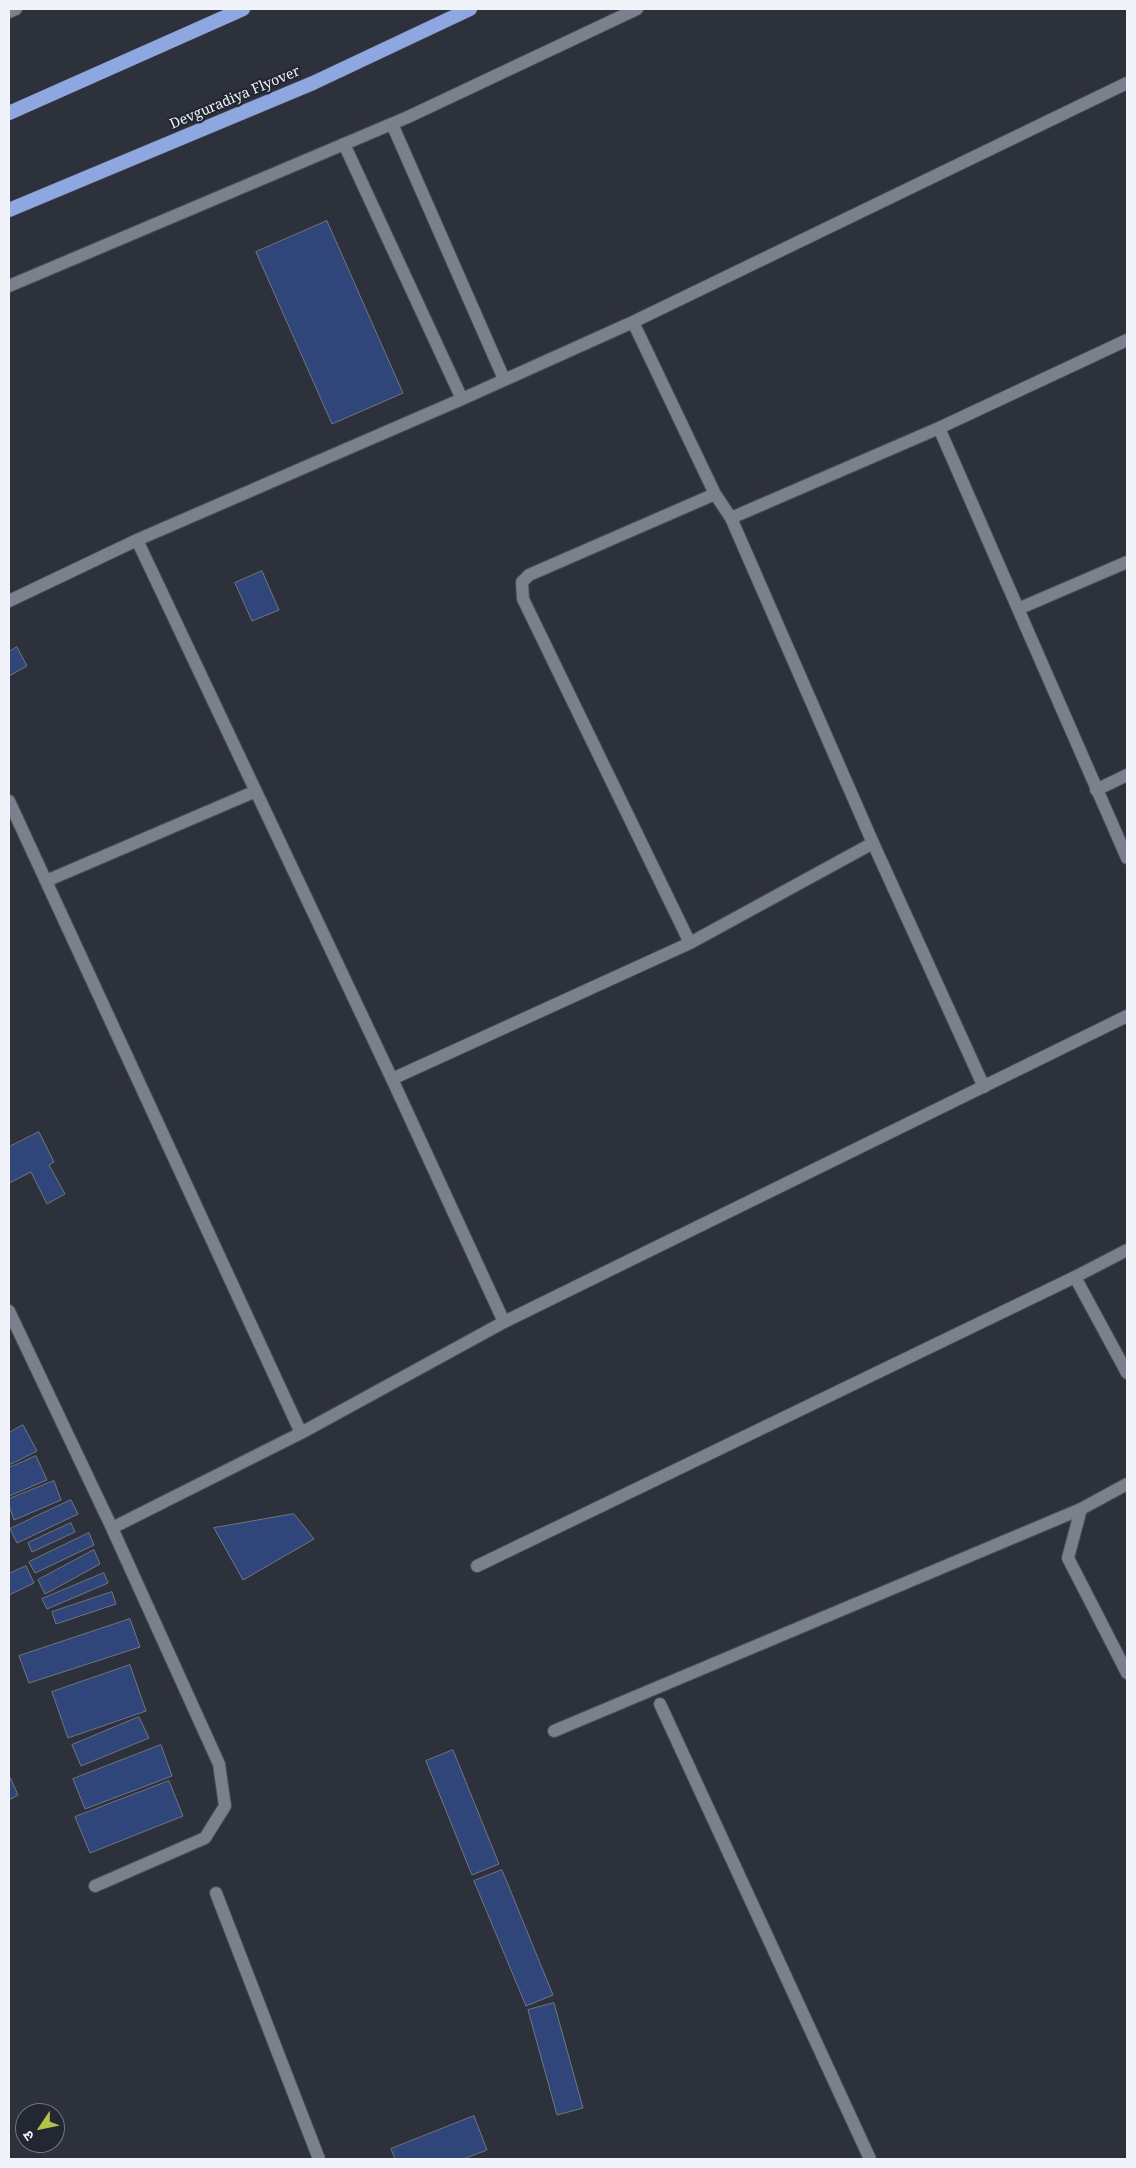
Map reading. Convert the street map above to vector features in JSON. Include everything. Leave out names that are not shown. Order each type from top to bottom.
[{"type":"highway","points":[[9,113],[243,9]]},
{"type":"highway","name":"Devguradiya Flyover","points":[[9,210],[313,83],[470,9]]},
{"type":"street","points":[[9,12],[16,9]]},
{"type":"street","points":[[9,286],[392,124],[638,9]]},
{"type":"street","points":[[9,601],[137,540],[462,399],[633,322],[1127,83]]},
{"type":"street","points":[[392,124],[504,379]]},
{"type":"street","points":[[344,144],[462,399]]},
{"type":"street","points":[[633,322],[715,494],[732,518],[873,843],[984,1087]]},
{"type":"street","points":[[732,518],[939,428],[1127,340]]},
{"type":"street","points":[[939,428],[1127,858]]},
{"type":"street","points":[[690,943],[523,599],[522,582],[529,575],[715,494]]},
{"type":"street","points":[[137,540],[392,1079],[504,1322]]},
{"type":"street","points":[[1018,609],[1127,562]]},
{"type":"street","points":[[1096,790],[1127,775]]},
{"type":"street","points":[[46,881],[256,791]]},
{"type":"street","points":[[9,801],[301,1433]]},
{"type":"street","points":[[392,1079],[690,943],[873,843]]},
{"type":"street","points":[[112,1528],[301,1433],[504,1322],[1127,1016]]},
{"type":"street","points":[[478,1566],[1075,1277],[1127,1250]]},
{"type":"street","points":[[1075,1277],[1127,1373]]},
{"type":"street","points":[[9,1311],[112,1528],[219,1764],[225,1806],[205,1838],[95,1886]]},
{"type":"street","points":[[554,1731],[1081,1509],[1127,1484]]},
{"type":"street","points":[[1081,1509],[1068,1558],[1127,1673]]},
{"type":"street","points":[[660,1704],[870,2159]]},
{"type":"street","points":[[216,1893],[319,2159]]},
{"type":"building","points":[[327,221],[403,393],[332,424],[256,252]]},
{"type":"building","points":[[262,571],[279,610],[252,621],[235,583]]},
{"type":"building","points":[[17,647],[27,666],[9,676],[9,652]]},
{"type":"building","points":[[39,1132],[54,1162],[49,1165],[65,1194],[47,1204],[31,1172],[9,1183],[9,1147]]},
{"type":"building","points":[[23,1425],[37,1451],[9,1465],[9,1433]]},
{"type":"building","points":[[36,1456],[47,1480],[9,1496],[9,1468]]},
{"type":"building","points":[[54,1481],[61,1500],[14,1520],[9,1506],[9,1499]]},
{"type":"building","points":[[71,1500],[78,1514],[17,1543],[10,1529]]},
{"type":"building","points":[[294,1514],[314,1539],[243,1580],[214,1528]]},
{"type":"building","points":[[71,1523],[75,1532],[32,1552],[28,1543]]},
{"type":"building","points":[[89,1533],[94,1545],[35,1573],[29,1562]]},
{"type":"building","points":[[94,1550],[100,1564],[45,1594],[38,1580]]},
{"type":"building","points":[[26,1566],[34,1583],[9,1595],[9,1574]]},
{"type":"building","points":[[104,1573],[108,1583],[47,1609],[42,1599]]},
{"type":"building","points":[[112,1592],[116,1604],[56,1624],[52,1612]]},
{"type":"building","points":[[130,1619],[140,1647],[29,1683],[19,1656]]},
{"type":"building","points":[[130,1665],[146,1711],[68,1738],[52,1692]]},
{"type":"building","points":[[139,1717],[149,1738],[81,1766],[72,1745]]},
{"type":"building","points":[[161,1745],[172,1776],[85,1809],[73,1779]]},
{"type":"building","points":[[453,1750],[499,1864],[472,1875],[426,1761]]},
{"type":"building","points":[[9,1775],[18,1795],[9,1800]]},
{"type":"building","points":[[169,1781],[183,1816],[90,1853],[75,1817]]},
{"type":"building","points":[[502,1870],[553,1995],[526,2006],[474,1881]]},
{"type":"building","points":[[554,2003],[583,2108],[557,2115],[528,2010]]},
{"type":"building","points":[[474,2116],[487,2150],[463,2159],[395,2159],[391,2149]]}]
